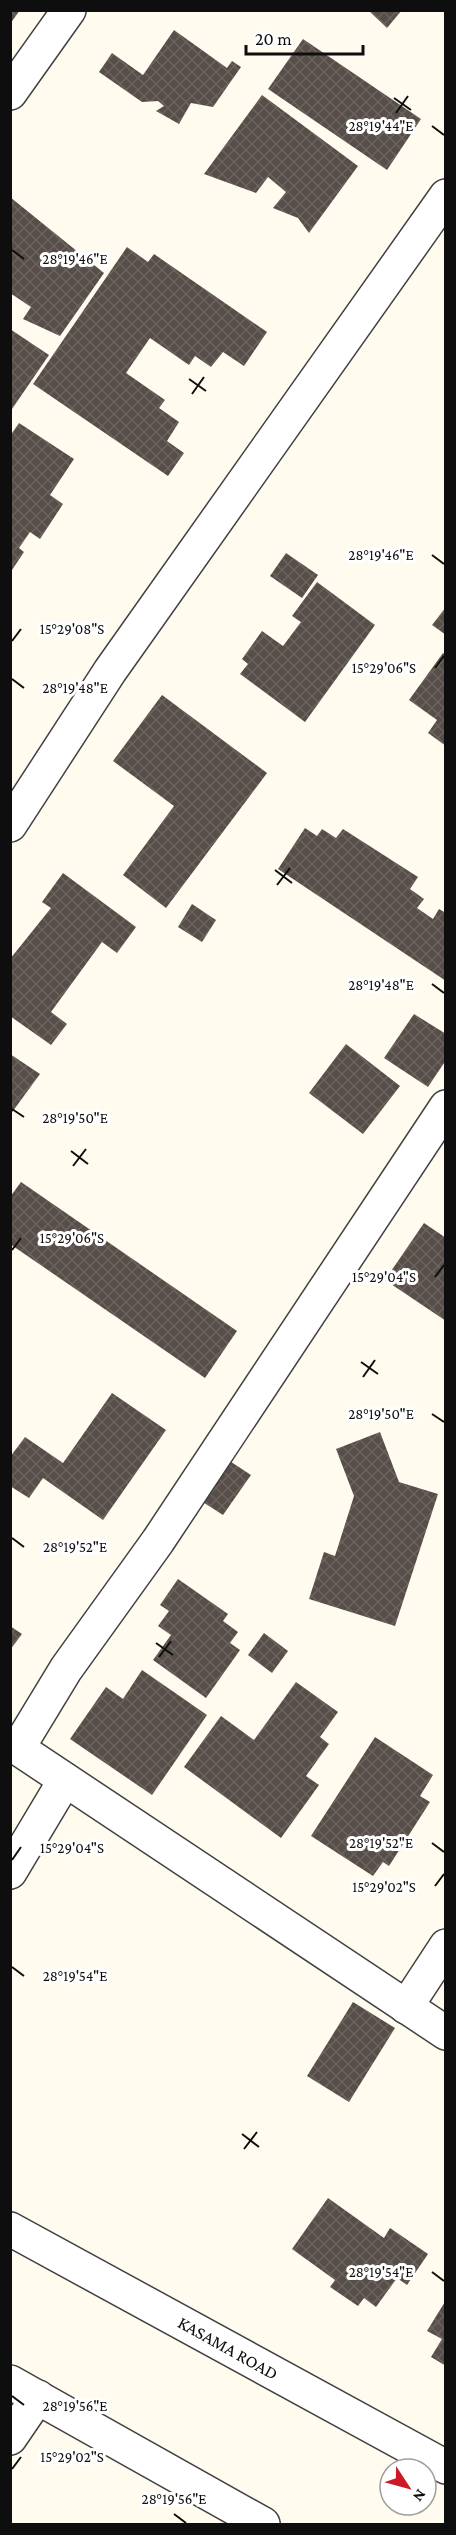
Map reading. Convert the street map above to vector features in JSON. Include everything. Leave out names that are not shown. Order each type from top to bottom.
[{"type":"street","points":[[10,93],[69,10]]},
{"type":"street","points":[[10,825],[110,672],[446,196]]},
{"type":"street","points":[[446,1107],[158,1541],[14,1746],[446,2034]]},
{"type":"street","points":[[10,1872],[65,1780]]},
{"type":"street","points":[[406,2007],[446,1946]]},
{"type":"street","name":"KASAMA ROAD","points":[[10,2229],[446,2467]]},
{"type":"street","points":[[10,2438],[24,2389],[263,2524]]},
{"type":"building","points":[[10,10],[20,10],[10,24]]},
{"type":"building","points":[[368,10],[402,10],[387,28]]},
{"type":"building","points":[[174,30],[227,68],[232,61],[241,67],[213,107],[191,103],[179,124],[156,111],[164,106],[158,101],[142,102],[99,72],[112,53],[143,75]]},
{"type":"building","points":[[303,39],[421,119],[387,170],[268,89]]},
{"type":"building","points":[[262,95],[358,166],[309,233],[298,218],[273,208],[286,192],[268,177],[256,193],[204,174]]},
{"type":"building","points":[[10,197],[104,273],[60,336],[23,319],[31,307],[10,293]]},
{"type":"building","points":[[127,247],[148,262],[154,254],[267,332],[244,366],[223,352],[211,367],[195,356],[189,365],[150,338],[126,373],[165,400],[159,408],[179,422],[167,441],[184,453],[168,476],[33,384]]},
{"type":"building","points":[[10,329],[49,355],[10,412]]},
{"type":"building","points":[[19,423],[74,459],[50,495],[63,504],[40,539],[30,532],[19,548],[24,552],[10,573],[10,436]]},
{"type":"building","points":[[286,553],[318,575],[302,598],[270,576]]},
{"type":"building","points":[[317,582],[375,625],[305,722],[240,674],[248,664],[242,659],[262,631],[283,646],[301,622],[292,616]]},
{"type":"building","points":[[446,607],[446,635],[432,625]]},
{"type":"building","points":[[443,653],[446,655],[446,746],[428,733],[437,720],[409,700]]},
{"type":"building","points":[[162,695],[267,773],[166,908],[123,875],[174,806],[113,761]]},
{"type":"building","points":[[305,828],[317,836],[322,829],[336,838],[343,829],[418,877],[410,889],[424,899],[417,908],[433,919],[439,909],[446,913],[446,981],[278,869]]},
{"type":"building","points":[[63,873],[136,927],[117,953],[102,942],[51,1012],[67,1024],[51,1045],[10,1016],[10,959],[51,908],[42,902]]},
{"type":"building","points":[[192,904],[216,920],[202,942],[178,927]]},
{"type":"building","points":[[414,1014],[446,1034],[446,1060],[428,1087],[384,1058]]},
{"type":"building","points":[[346,1044],[400,1086],[363,1134],[309,1093]]},
{"type":"building","points":[[10,1054],[40,1074],[10,1115]]},
{"type":"building","points":[[21,1182],[237,1331],[205,1378],[10,1244],[10,1197]]},
{"type":"building","points":[[424,1223],[446,1238],[446,1321],[385,1280]]},
{"type":"building","points":[[112,1393],[166,1430],[103,1520],[43,1478],[29,1498],[10,1486],[10,1457],[25,1437],[63,1463]]},
{"type":"building","points":[[380,1432],[399,1482],[438,1494],[395,1626],[309,1599],[324,1552],[335,1556],[354,1496],[336,1449]]},
{"type":"building","points":[[222,1456],[251,1475],[223,1515],[195,1497]]},
{"type":"building","points":[[178,1579],[228,1614],[223,1621],[238,1632],[230,1643],[240,1650],[206,1698],[153,1660],[171,1635],[158,1626],[169,1611],[160,1605]]},
{"type":"building","points":[[10,1626],[22,1634],[10,1650]]},
{"type":"building","points":[[264,1633],[288,1651],[272,1673],[248,1655]]},
{"type":"building","points":[[142,1670],[207,1715],[152,1795],[70,1739],[106,1687],[123,1699]]},
{"type":"building","points":[[296,1682],[338,1712],[320,1737],[329,1744],[306,1776],[319,1785],[281,1838],[184,1767],[221,1716],[254,1740]]},
{"type":"building","points":[[375,1737],[433,1775],[420,1796],[430,1802],[389,1866],[383,1862],[373,1876],[311,1836]]},
{"type":"building","points":[[353,2002],[395,2028],[349,2102],[307,2076]]},
{"type":"building","points":[[328,2198],[384,2238],[390,2228],[428,2254],[407,2285],[397,2278],[376,2307],[364,2298],[358,2306],[330,2287],[335,2280],[292,2249]]},
{"type":"building","points":[[446,2300],[446,2366],[431,2357],[442,2339],[427,2331]]}]
